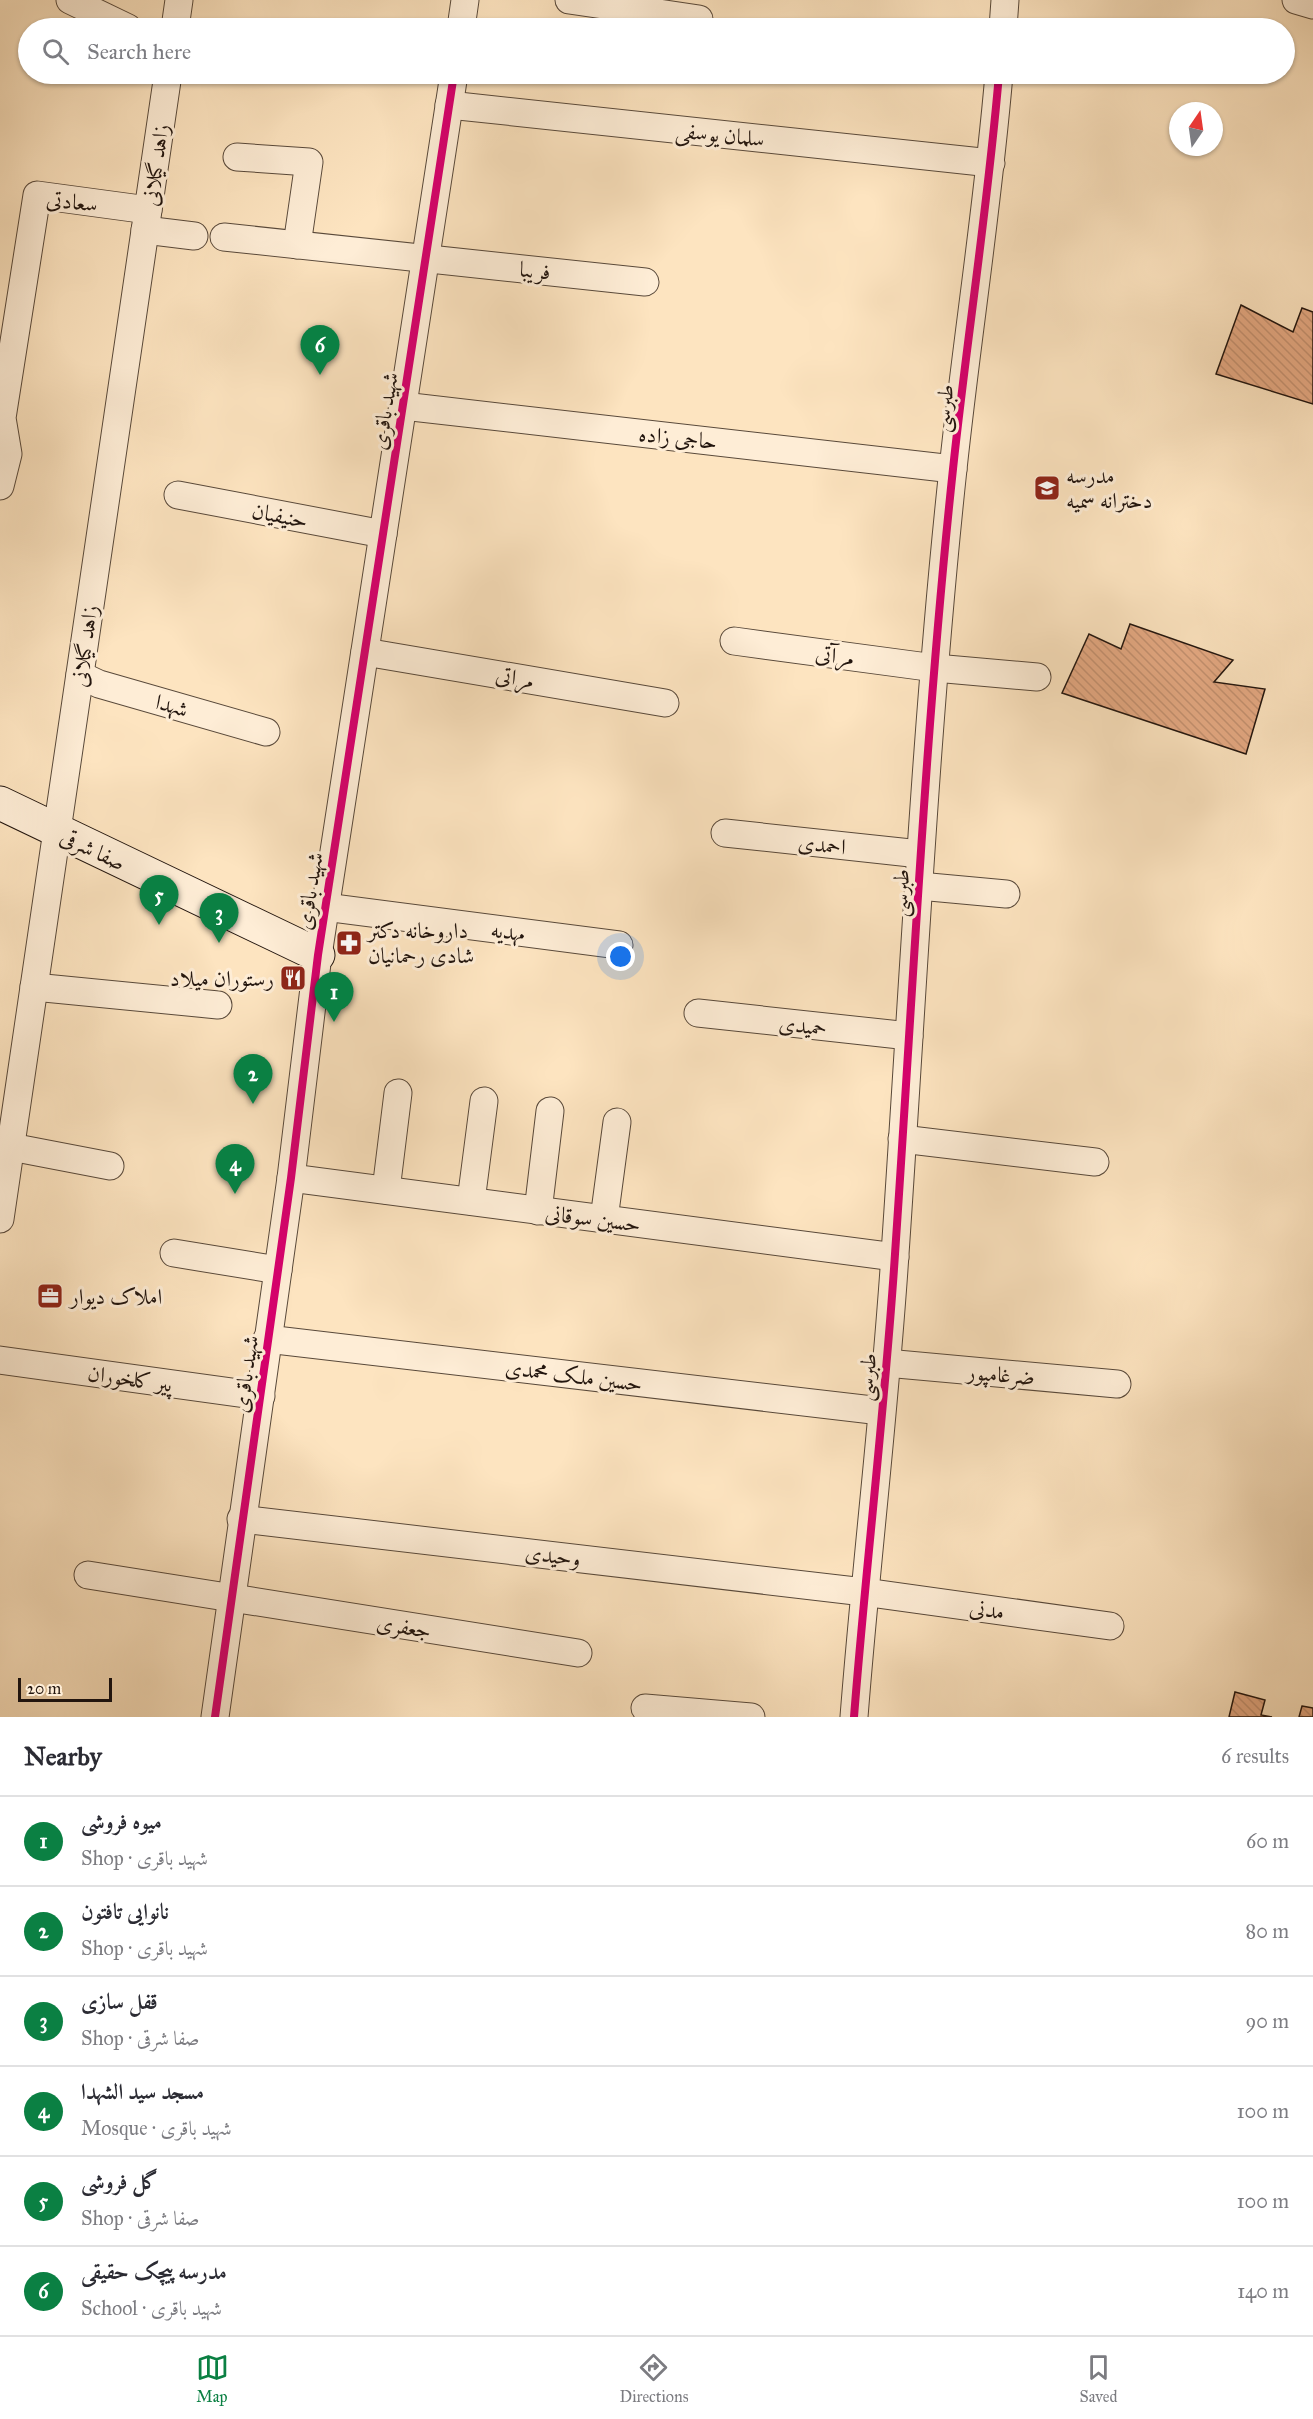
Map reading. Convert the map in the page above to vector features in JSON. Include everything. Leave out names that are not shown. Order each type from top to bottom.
[{"type":"main road","name":"صفا شرقی","points":[[0,803],[56,832],[318,955]]},
{"type":"street","points":[[70,0],[107,18]]},
{"type":"street","points":[[176,18],[179,0]]},
{"type":"street","points":[[462,18],[465,0]]},
{"type":"street","points":[[569,0],[692,18]]},
{"type":"street","points":[[1004,18],[1005,0]]},
{"type":"street","points":[[1296,0],[1313,5]]},
{"type":"street","name":"زاهد گیلانی","points":[[0,1219],[8,1137],[34,987],[167,84]]},
{"type":"street","name":"شهید باقری","points":[[215,1717],[291,1178],[318,955],[452,84]]},
{"type":"street","name":"طبرسی","points":[[854,1717],[895,1257],[920,854],[935,668],[953,469],[992,163],[998,84]]},
{"type":"street","name":"سلمان یوسفی","points":[[449,105],[992,163]]},
{"type":"street","points":[[237,157],[309,162],[297,245]]},
{"type":"street","name":"سعادتی","points":[[0,486],[8,454],[2,418],[37,195],[147,220]]},
{"type":"street","points":[[147,220],[194,236]]},
{"type":"street","name":"فریبا","points":[[224,237],[645,282]]},
{"type":"street","name":"حاجی زاده","points":[[403,406],[953,469]]},
{"type":"street","name":"حنیفیان","points":[[178,495],[383,534]]},
{"type":"street","name":"مرآتی","points":[[734,641],[935,668],[1037,677]]},
{"type":"street","name":"مراتی","points":[[364,652],[665,703]]},
{"type":"street","name":"شهدا","points":[[80,675],[99,684],[266,732]]},
{"type":"street","name":"احمدی","points":[[725,833],[920,854]]},
{"type":"street","points":[[919,886],[1006,894]]},
{"type":"street","name":"مهدیه","points":[[325,907],[619,945]]},
{"type":"street","points":[[34,987],[218,1005]]},
{"type":"street","name":"حمیدی","points":[[698,1013],[909,1036]]},
{"type":"street","points":[[386,1190],[398,1093]]},
{"type":"street","points":[[471,1201],[484,1101]]},
{"type":"street","points":[[538,1210],[550,1112]]},
{"type":"street","points":[[604,1219],[617,1122]]},
{"type":"street","points":[[8,1137],[110,1166]]},
{"type":"street","points":[[902,1139],[1095,1162]]},
{"type":"street","name":"حسین سوقانی","points":[[291,1178],[895,1257]]},
{"type":"street","points":[[174,1253],[278,1270]]},
{"type":"street","name":"حسین ملک محمدی","points":[[267,1339],[881,1411]]},
{"type":"street","name":"پیر کلخوران","points":[[0,1360],[261,1396]]},
{"type":"street","name":"ضرغامپور","points":[[886,1363],[1117,1384]]},
{"type":"street","name":"وحیدی","points":[[242,1519],[864,1592]]},
{"type":"street","name":"جعفری","points":[[88,1575],[578,1653]]},
{"type":"street","name":"مدنی","points":[[864,1592],[1110,1626]]},
{"type":"street","points":[[645,1708],[751,1717]]},
{"type":"building","points":[[1241,305],[1293,332],[1302,308],[1313,312],[1313,404],[1216,374]]},
{"type":"building","points":[[1130,624],[1233,660],[1214,682],[1265,689],[1246,754],[1062,693],[1089,634],[1121,649]]},
{"type":"building","points":[[1235,1692],[1265,1700],[1261,1715],[1272,1717],[1229,1717]]},
{"type":"building","points":[[1302,1706],[1313,1708],[1313,1717],[1299,1717]]},
{"type":"cycle path","points":[[215,1717],[291,1178],[318,955],[452,84]]},
{"type":"cycle path","points":[[854,1717],[891,1312],[927,763],[943,567],[998,84]]},
{"type":"place","name":"مدرسه پیچک حقیقی","points":[[320,375]]},
{"type":"place","name":"مدرسه دخترانه سمیه","points":[[1047,488]]},
{"type":"place","name":"گل فروشی","points":[[159,925]]},
{"type":"place","name":"قفل سازی","points":[[219,943]]},
{"type":"place","name":"داروخانه دکتر شادی رحمانیان","points":[[349,943]]},
{"type":"place","name":"رستوران میلاد","points":[[293,978]]},
{"type":"place","name":"میوه فروشی","points":[[334,1022]]},
{"type":"place","name":"نانوایی تافتون","points":[[253,1104]]},
{"type":"place","name":"مسجد سید الشهدا","points":[[235,1194]]},
{"type":"place","name":"املاک دیوار","points":[[50,1296]]}]
